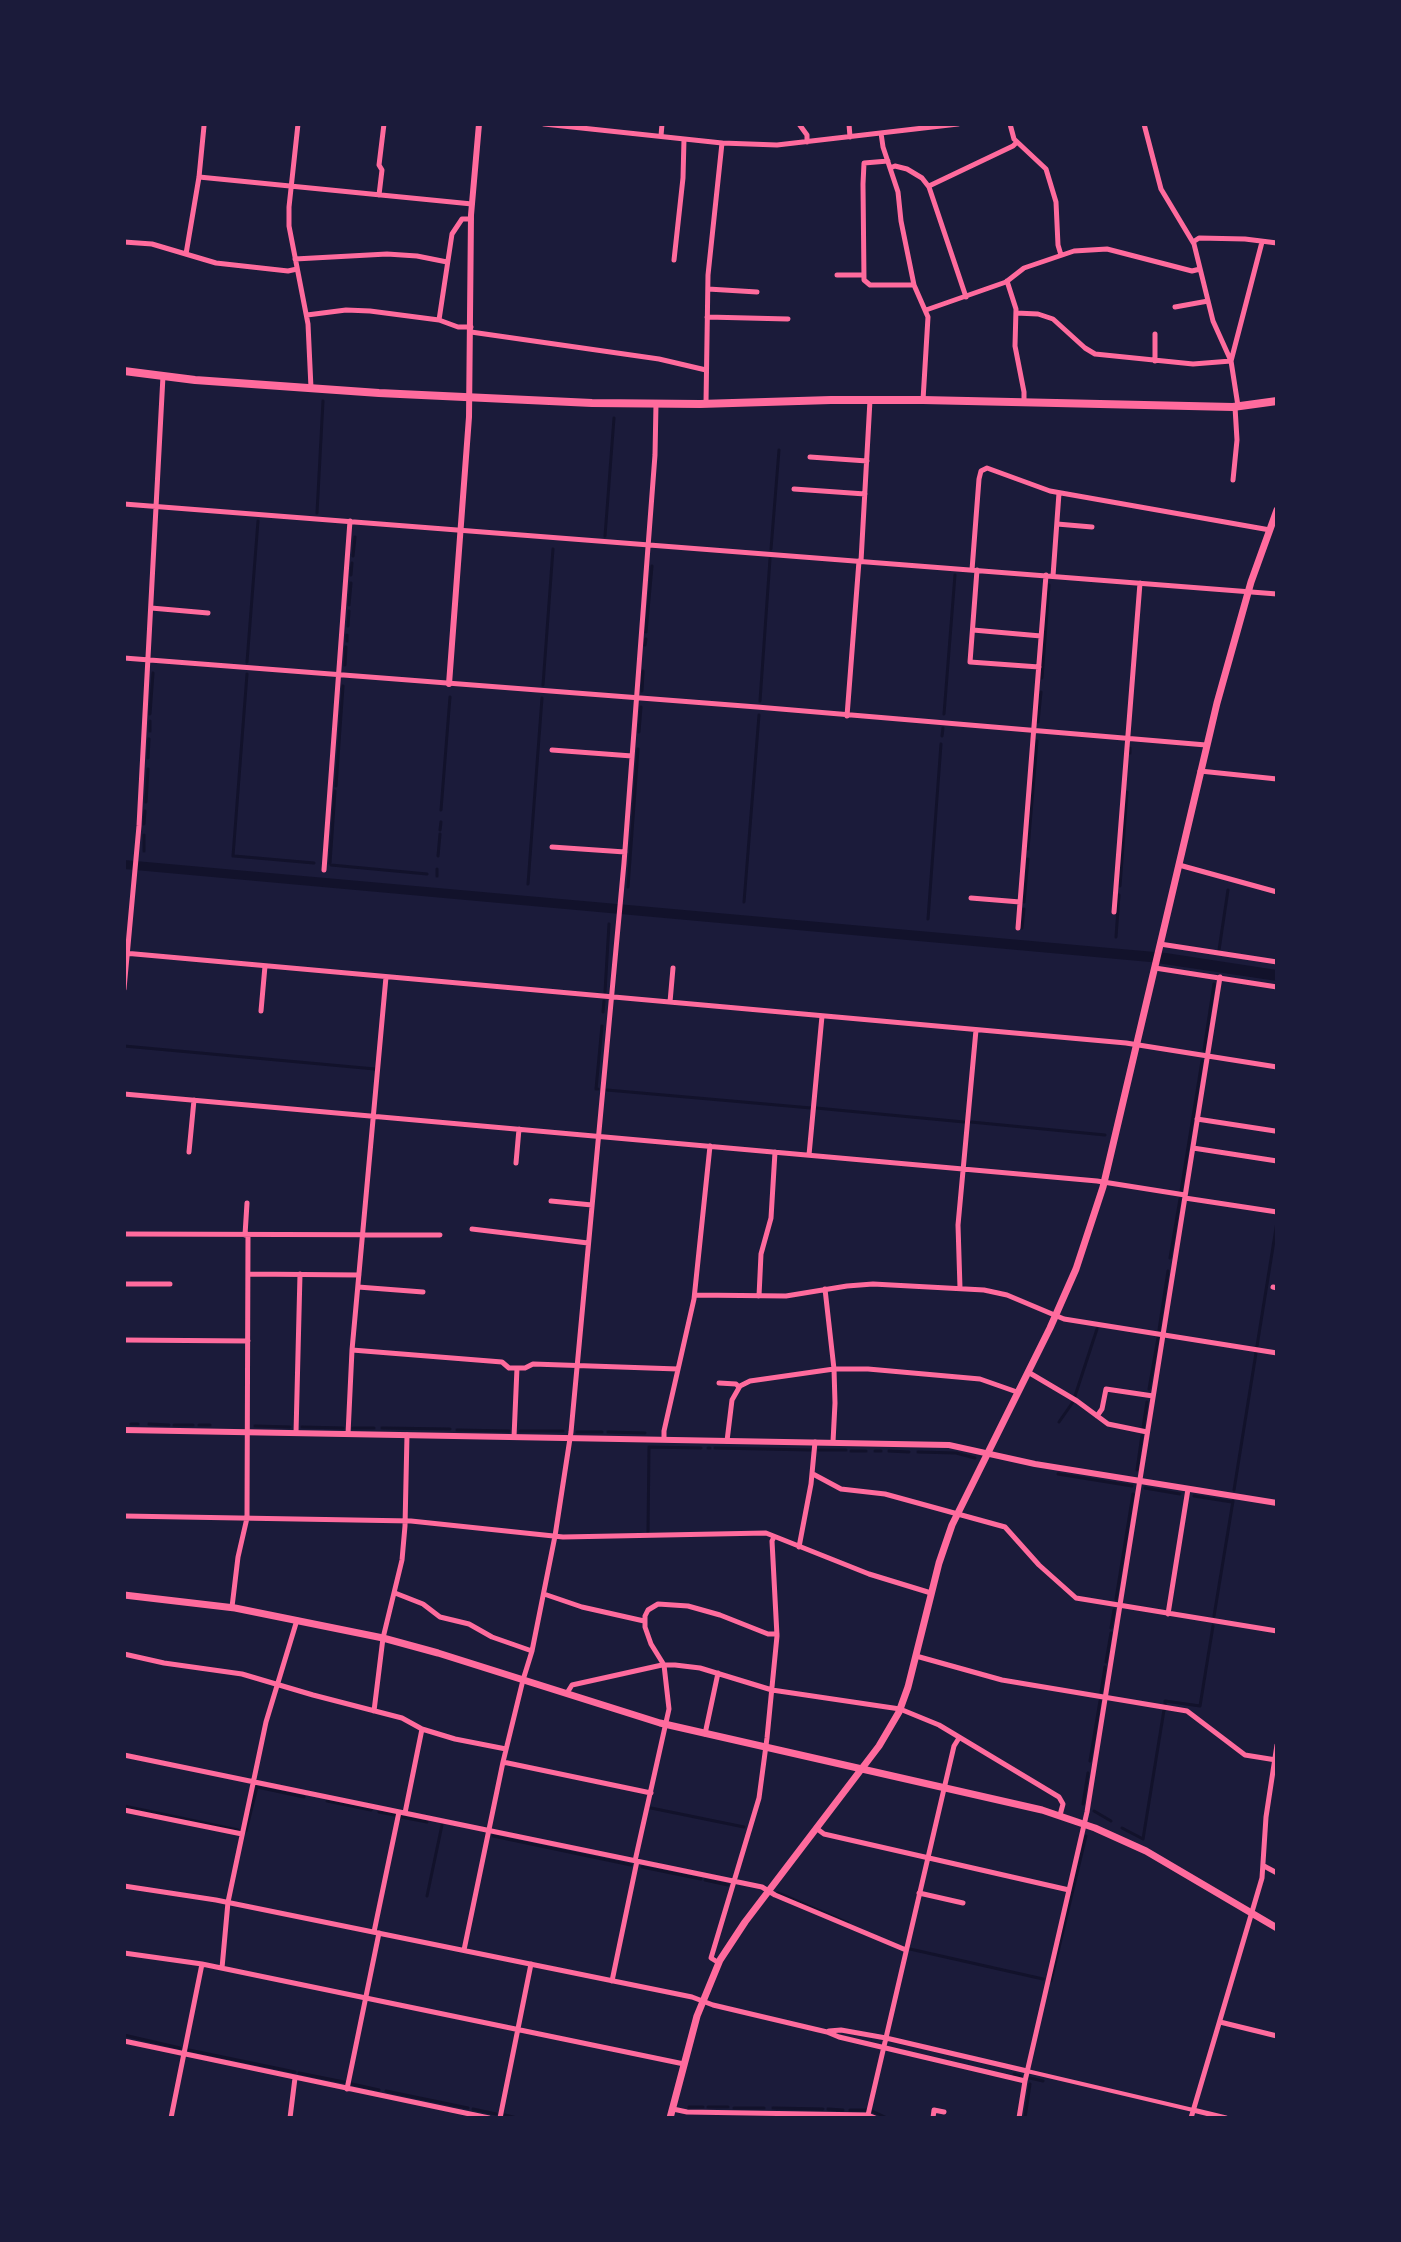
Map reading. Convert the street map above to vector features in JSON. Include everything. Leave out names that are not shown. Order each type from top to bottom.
[{"type":"highway","points":[[124,371],[311,388],[656,404],[923,400],[1236,407],[1277,401]]},
{"type":"main road","points":[[670,2118],[702,2001],[719,1963],[736,1934],[886,1735],[900,1709],[942,1550],[957,1512],[1056,1315],[1084,1248],[1104,1182],[1206,745],[1249,591],[1276,516]]},
{"type":"main road","points":[[124,1595],[232,1607],[383,1638],[666,1725],[1060,1815],[1162,1860],[1277,1928]]},
{"type":"street","points":[[298,124],[289,226],[307,315],[311,388]]},
{"type":"street","points":[[379,195],[384,124]]},
{"type":"street","points":[[449,684],[470,397],[471,219],[479,124]]},
{"type":"street","points":[[544,124],[722,143],[777,145],[958,124]]},
{"type":"street","points":[[661,136],[662,124]]},
{"type":"street","points":[[799,124],[807,135],[807,142]]},
{"type":"street","points":[[849,124],[850,137]]},
{"type":"street","points":[[1010,124],[1017,142],[1046,169],[1056,202],[1061,255]]},
{"type":"street","points":[[1144,124],[1161,189],[1193,242],[1213,321],[1231,361],[1237,440],[1233,480]]},
{"type":"street","points":[[186,254],[204,126]]},
{"type":"street","points":[[881,133],[898,192],[914,285],[928,321],[923,400]]},
{"type":"street","points":[[674,260],[684,139]]},
{"type":"street","points":[[928,186],[1017,142]]},
{"type":"street","points":[[706,404],[708,289],[722,143]]},
{"type":"street","points":[[888,161],[864,163],[864,280],[870,285],[914,285]]},
{"type":"street","points":[[890,168],[907,169],[922,178],[928,186],[966,297]]},
{"type":"street","points":[[199,177],[472,204]]},
{"type":"street","points":[[439,320],[454,230],[462,219],[471,219]]},
{"type":"street","points":[[1193,242],[1199,238],[1277,243]]},
{"type":"street","points":[[124,242],[145,242],[216,263],[288,271],[297,269]]},
{"type":"street","points":[[1231,361],[1262,242]]},
{"type":"street","points":[[926,310],[1007,281],[1024,268],[1074,251],[1107,249],[1192,271],[1200,269]]},
{"type":"street","points":[[295,259],[387,254],[447,262]]},
{"type":"street","points":[[837,275],[864,275]]},
{"type":"street","points":[[1007,281],[1016,313],[1015,346],[1024,402]]},
{"type":"street","points":[[708,289],[757,292]]},
{"type":"street","points":[[1175,307],[1208,301]]},
{"type":"street","points":[[307,315],[358,310],[439,320],[458,327],[659,359],[706,370]]},
{"type":"street","points":[[1016,313],[1038,314],[1053,319],[1095,354],[1193,364],[1231,361]]},
{"type":"street","points":[[707,317],[788,319]]},
{"type":"street","points":[[1155,334],[1155,361]]},
{"type":"street","points":[[124,989],[136,856],[163,376]]},
{"type":"street","points":[[847,716],[870,400]]},
{"type":"street","points":[[464,1950],[503,1762],[544,1594],[570,1438],[625,852],[655,455],[656,404]]},
{"type":"street","points":[[810,457],[867,461]]},
{"type":"street","points":[[1039,667],[970,662],[981,471],[987,468],[1059,493],[1270,530]]},
{"type":"street","points":[[794,489],[865,494]]},
{"type":"street","points":[[1018,928],[1041,636],[1059,493]]},
{"type":"street","points":[[124,504],[1277,594]]},
{"type":"street","points":[[324,870],[350,521]]},
{"type":"street","points":[[1057,524],[1092,527]]},
{"type":"street","points":[[1114,912],[1140,583]]},
{"type":"street","points":[[151,608],[208,613]]},
{"type":"street","points":[[973,630],[1041,636]]},
{"type":"street","points":[[124,658],[1206,745]]},
{"type":"street","points":[[552,750],[632,756]]},
{"type":"street","points":[[1200,771],[1277,779]]},
{"type":"street","points":[[552,847],[625,852]]},
{"type":"street","points":[[1179,865],[1277,892]]},
{"type":"street","points":[[971,898],[1020,902]]},
{"type":"street","points":[[1159,946],[1277,962]]},
{"type":"street","points":[[126,953],[1136,1045],[1277,1067]]},
{"type":"street","points":[[261,1011],[265,966]]},
{"type":"street","points":[[1155,966],[1277,987]]},
{"type":"street","points":[[670,1002],[673,968]]},
{"type":"street","points":[[348,1434],[352,1350],[386,977]]},
{"type":"street","points":[[1019,2118],[1084,1824],[1220,977]]},
{"type":"street","points":[[809,1155],[822,1016]]},
{"type":"street","points":[[960,1288],[958,1225],[976,1030]]},
{"type":"street","points":[[124,1094],[1104,1182],[1277,1212]]},
{"type":"street","points":[[189,1152],[194,1100]]},
{"type":"street","points":[[1197,1119],[1275,1131]]},
{"type":"street","points":[[516,1163],[519,1129]]},
{"type":"street","points":[[664,1439],[695,1295],[710,1146]]},
{"type":"street","points":[[1193,1148],[1277,1161]]},
{"type":"street","points":[[759,1296],[761,1254],[771,1218],[775,1152]]},
{"type":"street","points":[[551,1201],[592,1205]]},
{"type":"street","points":[[232,1607],[247,1518],[247,1203]]},
{"type":"street","points":[[472,1229],[588,1243]]},
{"type":"street","points":[[124,1234],[440,1235]]},
{"type":"street","points":[[248,1274],[359,1275]]},
{"type":"street","points":[[296,1433],[300,1274]]},
{"type":"street","points":[[124,1284],[170,1284]]},
{"type":"street","points":[[695,1295],[797,1295],[873,1284],[960,1288],[999,1292],[1064,1319],[1277,1353]]},
{"type":"street","points":[[358,1287],[423,1292]]},
{"type":"street","points":[[825,1289],[834,1369],[833,1442]]},
{"type":"street","points":[[124,1340],[248,1341]]},
{"type":"street","points":[[352,1350],[502,1362],[509,1368],[525,1368],[533,1364],[678,1369]]},
{"type":"street","points":[[514,1437],[517,1368]]},
{"type":"street","points":[[727,1441],[732,1400],[739,1387],[750,1381],[834,1369],[868,1369],[980,1379],[1017,1392]]},
{"type":"street","points":[[1028,1372],[1108,1424],[1147,1432]]},
{"type":"street","points":[[719,1383],[739,1387]]},
{"type":"street","points":[[1097,1416],[1102,1409],[1106,1389],[1153,1396]]},
{"type":"street","points":[[124,1430],[949,1445],[1022,1461],[1277,1503]]},
{"type":"street","points":[[374,1711],[383,1638],[402,1560],[407,1435]]},
{"type":"street","points":[[799,1547],[813,1474],[815,1442]]},
{"type":"street","points":[[813,1474],[841,1489],[885,1494],[1008,1529],[1039,1565],[1076,1598],[1277,1631]]},
{"type":"street","points":[[1168,1614],[1188,1489]]},
{"type":"street","points":[[124,1516],[405,1521],[555,1536],[766,1533],[869,1574],[931,1593]]},
{"type":"street","points":[[719,1963],[711,1958],[759,1798],[766,1747],[777,1634],[774,1537]]},
{"type":"street","points":[[395,1593],[423,1604],[440,1617],[469,1624],[492,1637],[532,1651]]},
{"type":"street","points":[[544,1594],[582,1607],[644,1621]]},
{"type":"street","points":[[612,1981],[669,1702],[664,1665],[651,1644],[644,1621],[648,1610],[664,1604],[680,1605],[711,1612],[768,1634],[777,1634]]},
{"type":"street","points":[[222,1968],[228,1902],[253,1781],[267,1717],[297,1620]]},
{"type":"street","points":[[124,1654],[238,1673],[402,1718],[422,1729],[464,1741],[506,1749]]},
{"type":"street","points":[[916,1656],[1002,1680],[1187,1711],[1245,1755],[1276,1760]]},
{"type":"street","points":[[566,1694],[572,1685],[664,1665],[688,1666],[772,1690],[900,1709],[931,1721],[1059,1797],[1063,1804],[1060,1815]]},
{"type":"street","points":[[705,1734],[718,1673]]},
{"type":"street","points":[[347,2089],[376,1932],[422,1729]]},
{"type":"street","points":[[673,2109],[687,2112],[872,2117],[886,2038],[919,1893],[954,1746],[959,1738]]},
{"type":"street","points":[[1191,2118],[1264,1866],[1266,1817],[1277,1745]]},
{"type":"street","points":[[124,1755],[762,1887],[906,1950]]},
{"type":"street","points":[[503,1762],[651,1793]]},
{"type":"street","points":[[124,1810],[242,1834]]},
{"type":"street","points":[[816,1828],[824,1834],[1069,1890]]},
{"type":"street","points":[[1264,1866],[1277,1873]]},
{"type":"street","points":[[124,1886],[228,1902],[612,1981],[1025,2081]]},
{"type":"street","points":[[919,1893],[963,1903]]},
{"type":"street","points":[[124,1953],[202,1964],[685,2064]]},
{"type":"street","points":[[171,2118],[202,1964]]},
{"type":"street","points":[[500,2118],[531,1964]]},
{"type":"street","points":[[1220,2022],[1277,2036]]},
{"type":"street","points":[[827,2032],[841,2030],[886,2038],[1226,2118]]},
{"type":"street","points":[[124,2041],[489,2118]]},
{"type":"street","points":[[290,2118],[295,2078]]},
{"type":"street","points":[[933,2118],[934,2110],[944,2112]]},
{"type":"shaded area","points":[[124,860],[1166,953],[1277,970],[1277,981],[1150,962],[124,869]]},
{"type":"waterway","points":[[317,513],[323,401]]},
{"type":"waterway","points":[[605,536],[614,418]]},
{"type":"waterway","points":[[771,549],[779,450]]},
{"type":"waterway","points":[[247,662],[258,521]]},
{"type":"waterway","points":[[353,556],[355,537]]},
{"type":"waterway","points":[[543,685],[553,549]]},
{"type":"waterway","points":[[760,701],[770,559]]},
{"type":"waterway","points":[[351,575],[352,563]]},
{"type":"waterway","points":[[646,632],[652,566]]},
{"type":"waterway","points":[[944,714],[955,575]]},
{"type":"waterway","points":[[349,605],[351,583]]},
{"type":"waterway","points":[[1042,678],[1049,585]]},
{"type":"waterway","points":[[348,626],[349,611]]},
{"type":"waterway","points":[[347,635],[347,641]]},
{"type":"waterway","points":[[645,645],[646,639]]},
{"type":"waterway","points":[[345,665],[346,647]]},
{"type":"waterway","points":[[642,691],[643,671]]},
{"type":"waterway","points":[[150,714],[153,673]]},
{"type":"waterway","points":[[233,856],[247,674]]},
{"type":"waterway","points":[[336,786],[343,686]]},
{"type":"waterway","points":[[1038,722],[1041,692]]},
{"type":"waterway","points":[[441,810],[450,697]]},
{"type":"waterway","points":[[528,884],[542,698]]},
{"type":"waterway","points":[[639,732],[641,707]]},
{"type":"waterway","points":[[744,902],[759,715]]},
{"type":"waterway","points":[[150,721],[150,731]]},
{"type":"waterway","points":[[942,736],[943,728]]},
{"type":"waterway","points":[[148,758],[149,739]]},
{"type":"waterway","points":[[1028,849],[1037,741]]},
{"type":"waterway","points":[[928,919],[941,744]]},
{"type":"waterway","points":[[1130,748],[1130,753]]},
{"type":"waterway","points":[[628,887],[638,749]]},
{"type":"waterway","points":[[146,802],[148,769]]},
{"type":"waterway","points":[[330,863],[335,791]]},
{"type":"waterway","points":[[1120,886],[1127,792]]},
{"type":"waterway","points":[[144,824],[145,811]]},
{"type":"waterway","points":[[440,830],[441,822]]},
{"type":"waterway","points":[[438,856],[440,834]]},
{"type":"waterway","points":[[144,835],[144,851]]},
{"type":"waterway","points":[[234,856],[314,863]]},
{"type":"waterway","points":[[1024,902],[1028,859]]},
{"type":"waterway","points":[[331,865],[427,874]]},
{"type":"waterway","points":[[437,869],[437,876]]},
{"type":"waterway","points":[[1219,950],[1228,890]]},
{"type":"waterway","points":[[1116,937],[1119,895]]},
{"type":"waterway","points":[[1022,928],[1024,909]]},
{"type":"waterway","points":[[605,992],[609,924]]},
{"type":"waterway","points":[[1204,1050],[1214,984]]},
{"type":"waterway","points":[[603,1012],[604,1001]]},
{"type":"waterway","points":[[598,1089],[602,1026]]},
{"type":"waterway","points":[[124,1046],[375,1069]]},
{"type":"waterway","points":[[1181,1191],[1202,1061]]},
{"type":"waterway","points":[[607,1090],[811,1108]]},
{"type":"waterway","points":[[816,1108],[964,1122]]},
{"type":"waterway","points":[[971,1122],[1105,1135]]},
{"type":"waterway","points":[[1170,1258],[1180,1199]]},
{"type":"waterway","points":[[1257,1346],[1277,1222]]},
{"type":"waterway","points":[[1159,1330],[1168,1271]]},
{"type":"waterway","points":[[1075,1396],[1097,1329]]},
{"type":"waterway","points":[[1149,1389],[1158,1338]]},
{"type":"waterway","points":[[1234,1490],[1256,1353]]},
{"type":"waterway","points":[[1059,1422],[1073,1402]]},
{"type":"waterway","points":[[1143,1428],[1147,1402]]},
{"type":"waterway","points":[[131,1424],[138,1424]]},
{"type":"waterway","points":[[149,1424],[169,1425]]},
{"type":"waterway","points":[[174,1425],[193,1425]]},
{"type":"waterway","points":[[199,1425],[210,1425]]},
{"type":"waterway","points":[[255,1426],[290,1427]]},
{"type":"waterway","points":[[302,1427],[343,1428]]},
{"type":"waterway","points":[[353,1428],[374,1428]]},
{"type":"waterway","points":[[382,1428],[450,1429]]},
{"type":"waterway","points":[[457,1430],[509,1431]]},
{"type":"waterway","points":[[520,1431],[563,1431]]},
{"type":"waterway","points":[[577,1432],[602,1432]]},
{"type":"waterway","points":[[608,1432],[645,1433]]},
{"type":"waterway","points":[[1137,1470],[1142,1435]]},
{"type":"waterway","points":[[648,1532],[649,1447],[701,1448]]},
{"type":"waterway","points":[[715,1448],[811,1450]]},
{"type":"waterway","points":[[819,1450],[846,1450]]},
{"type":"waterway","points":[[851,1451],[866,1451]]},
{"type":"waterway","points":[[875,1451],[881,1451]]},
{"type":"waterway","points":[[889,1451],[909,1452]]},
{"type":"waterway","points":[[918,1452],[956,1453],[975,1458]]},
{"type":"waterway","points":[[1058,1474],[1132,1486]]},
{"type":"waterway","points":[[1145,1488],[1180,1494]]},
{"type":"waterway","points":[[1116,1599],[1133,1494]]},
{"type":"waterway","points":[[1194,1496],[1232,1502]]},
{"type":"waterway","points":[[1214,1616],[1233,1501]]},
{"type":"waterway","points":[[1111,1628],[1114,1610]]},
{"type":"waterway","points":[[1165,1704],[1165,1701],[1200,1706],[1213,1626]]},
{"type":"waterway","points":[[1106,1662],[1111,1633]]},
{"type":"waterway","points":[[1101,1692],[1105,1667]]},
{"type":"waterway","points":[[1090,1761],[1100,1701]]},
{"type":"waterway","points":[[1122,1828],[1143,1839],[1164,1710]]},
{"type":"waterway","points":[[1083,1804],[1088,1773]]},
{"type":"waterway","points":[[246,1831],[257,1787],[304,1797]]},
{"type":"waterway","points":[[327,1801],[371,1810]]},
{"type":"waterway","points":[[124,1806],[238,1830]]},
{"type":"waterway","points":[[651,1808],[744,1827]]},
{"type":"waterway","points":[[1094,1811],[1111,1821]]},
{"type":"waterway","points":[[379,1812],[395,1815]]},
{"type":"waterway","points":[[401,1817],[427,1822]]},
{"type":"waterway","points":[[427,1896],[442,1825]]},
{"type":"waterway","points":[[493,1836],[631,1865]]},
{"type":"waterway","points":[[1051,1981],[1086,1836]]},
{"type":"waterway","points":[[642,1867],[701,1879]]},
{"type":"waterway","points":[[705,1880],[728,1885]]},
{"type":"waterway","points":[[778,1893],[848,1923]]},
{"type":"waterway","points":[[910,1949],[1043,1979]]},
{"type":"waterway","points":[[124,2035],[180,2048]]},
{"type":"waterway","points":[[189,2050],[295,2072]]},
{"type":"waterway","points":[[299,2073],[344,2082]]},
{"type":"waterway","points":[[1014,2074],[1021,2076]]},
{"type":"waterway","points":[[1030,2078],[1043,2081]]},
{"type":"waterway","points":[[352,2084],[379,2090]]},
{"type":"waterway","points":[[1025,2118],[1030,2084]]},
{"type":"waterway","points":[[386,2091],[468,2108]]},
{"type":"waterway","points":[[689,2107],[703,2107]]},
{"type":"waterway","points":[[708,2107],[728,2107]]},
{"type":"waterway","points":[[734,2108],[764,2108]]},
{"type":"waterway","points":[[773,2108],[823,2109]]},
{"type":"waterway","points":[[473,2109],[496,2114]]},
{"type":"waterway","points":[[828,2109],[843,2110]]},
{"type":"waterway","points":[[850,2110],[866,2110]]},
{"type":"waterway","points":[[872,2111],[887,2118]]},
{"type":"waterway","points":[[505,2115],[517,2118]]}]
